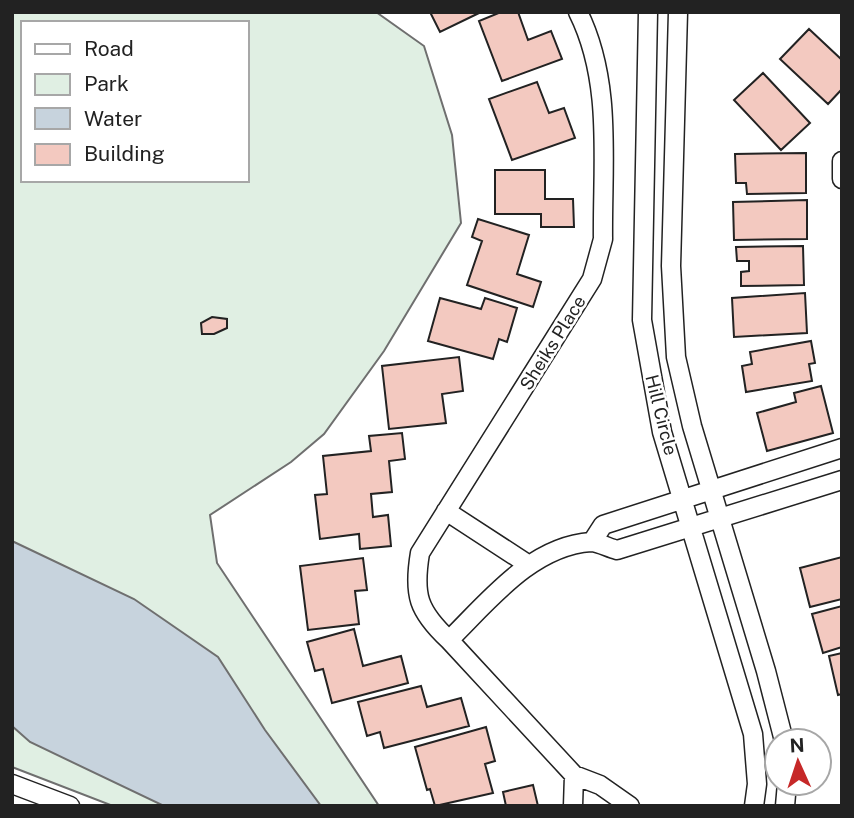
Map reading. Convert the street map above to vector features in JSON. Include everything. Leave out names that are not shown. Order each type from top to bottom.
[{"type":"street","name":"Sheiks Place","points":[[578,12],[591,38],[602,91],[603,239],[599,260],[592,279],[420,553],[416,576],[418,598],[426,619],[449,640],[574,775],[600,785],[630,806]]},
{"type":"street","name":"Hill Circle","points":[[648,12],[642,320],[662,432],[753,734],[757,784],[754,806]]},
{"type":"street","name":"Hill Circle","points":[[677,12],[672,325],[681,387],[780,727]]},
{"type":"street","points":[[842,161],[842,179]]},
{"type":"street","points":[[592,542],[603,525],[842,448]]},
{"type":"street","points":[[449,640],[528,565],[553,553],[592,542],[617,550],[842,480]]},
{"type":"street","points":[[446,511],[528,565]]},
{"type":"street","points":[[573,806],[574,775]]},
{"type":"street","points":[[12,784],[70,806]]},
{"type":"green space","points":[[12,12],[376,12],[424,46],[452,135],[461,223],[384,351],[324,434],[291,462],[210,515],[217,563],[379,806],[113,806],[12,767]]},
{"type":"water","points":[[12,541],[134,599],[218,657],[265,730],[321,806],[164,806],[30,742],[12,726]]},
{"type":"building","points":[[430,12],[479,12],[479,13],[440,32]]},
{"type":"building","points":[[501,12],[518,12],[528,40],[551,31],[562,59],[502,81],[479,21]]},
{"type":"building","points":[[809,29],[842,60],[842,89],[828,104],[780,59]]},
{"type":"building","points":[[763,73],[810,123],[781,150],[734,100]]},
{"type":"building","points":[[537,82],[549,113],[564,108],[575,138],[512,160],[489,99]]},
{"type":"building","points":[[806,153],[806,193],[747,194],[746,183],[736,183],[735,154]]},
{"type":"building","points":[[495,170],[545,170],[545,199],[573,199],[574,227],[541,227],[541,214],[495,214]]},
{"type":"building","points":[[807,200],[807,239],[734,240],[733,202]]},
{"type":"building","points":[[478,219],[529,235],[517,274],[541,282],[533,307],[467,285],[482,241],[472,237]]},
{"type":"building","points":[[803,246],[804,285],[741,286],[741,272],[749,271],[749,261],[737,261],[736,247]]},
{"type":"building","points":[[805,293],[807,333],[734,337],[732,298]]},
{"type":"building","points":[[440,298],[481,309],[485,298],[517,308],[507,342],[499,339],[493,359],[428,341]]},
{"type":"building","points":[[212,317],[227,319],[227,328],[214,334],[202,334],[201,323]]},
{"type":"building","points":[[811,341],[815,363],[809,364],[812,381],[746,392],[742,366],[752,364],[750,352]]},
{"type":"building","points":[[459,357],[463,391],[442,394],[446,423],[389,429],[382,366]]},
{"type":"building","points":[[821,386],[833,433],[767,451],[757,413],[796,402],[794,393]]},
{"type":"building","points":[[402,433],[405,459],[389,461],[392,492],[371,494],[373,517],[388,515],[391,546],[360,549],[359,534],[320,539],[315,495],[327,494],[323,456],[371,451],[369,436]]},
{"type":"building","points":[[842,557],[842,599],[810,607],[800,568]]},
{"type":"building","points":[[363,558],[367,590],[355,591],[359,624],[308,630],[300,566]]},
{"type":"building","points":[[842,606],[842,647],[823,653],[812,614]]},
{"type":"building","points":[[354,629],[363,666],[401,656],[408,683],[332,703],[323,669],[315,671],[307,642]]},
{"type":"building","points":[[842,653],[842,694],[838,695],[829,656]]},
{"type":"building","points":[[421,686],[427,707],[461,698],[469,726],[384,748],[380,732],[367,736],[358,702]]},
{"type":"building","points":[[486,727],[495,761],[485,764],[493,793],[435,806],[430,789],[427,790],[415,747]]},
{"type":"building","points":[[533,785],[538,806],[506,806],[503,792]]}]
